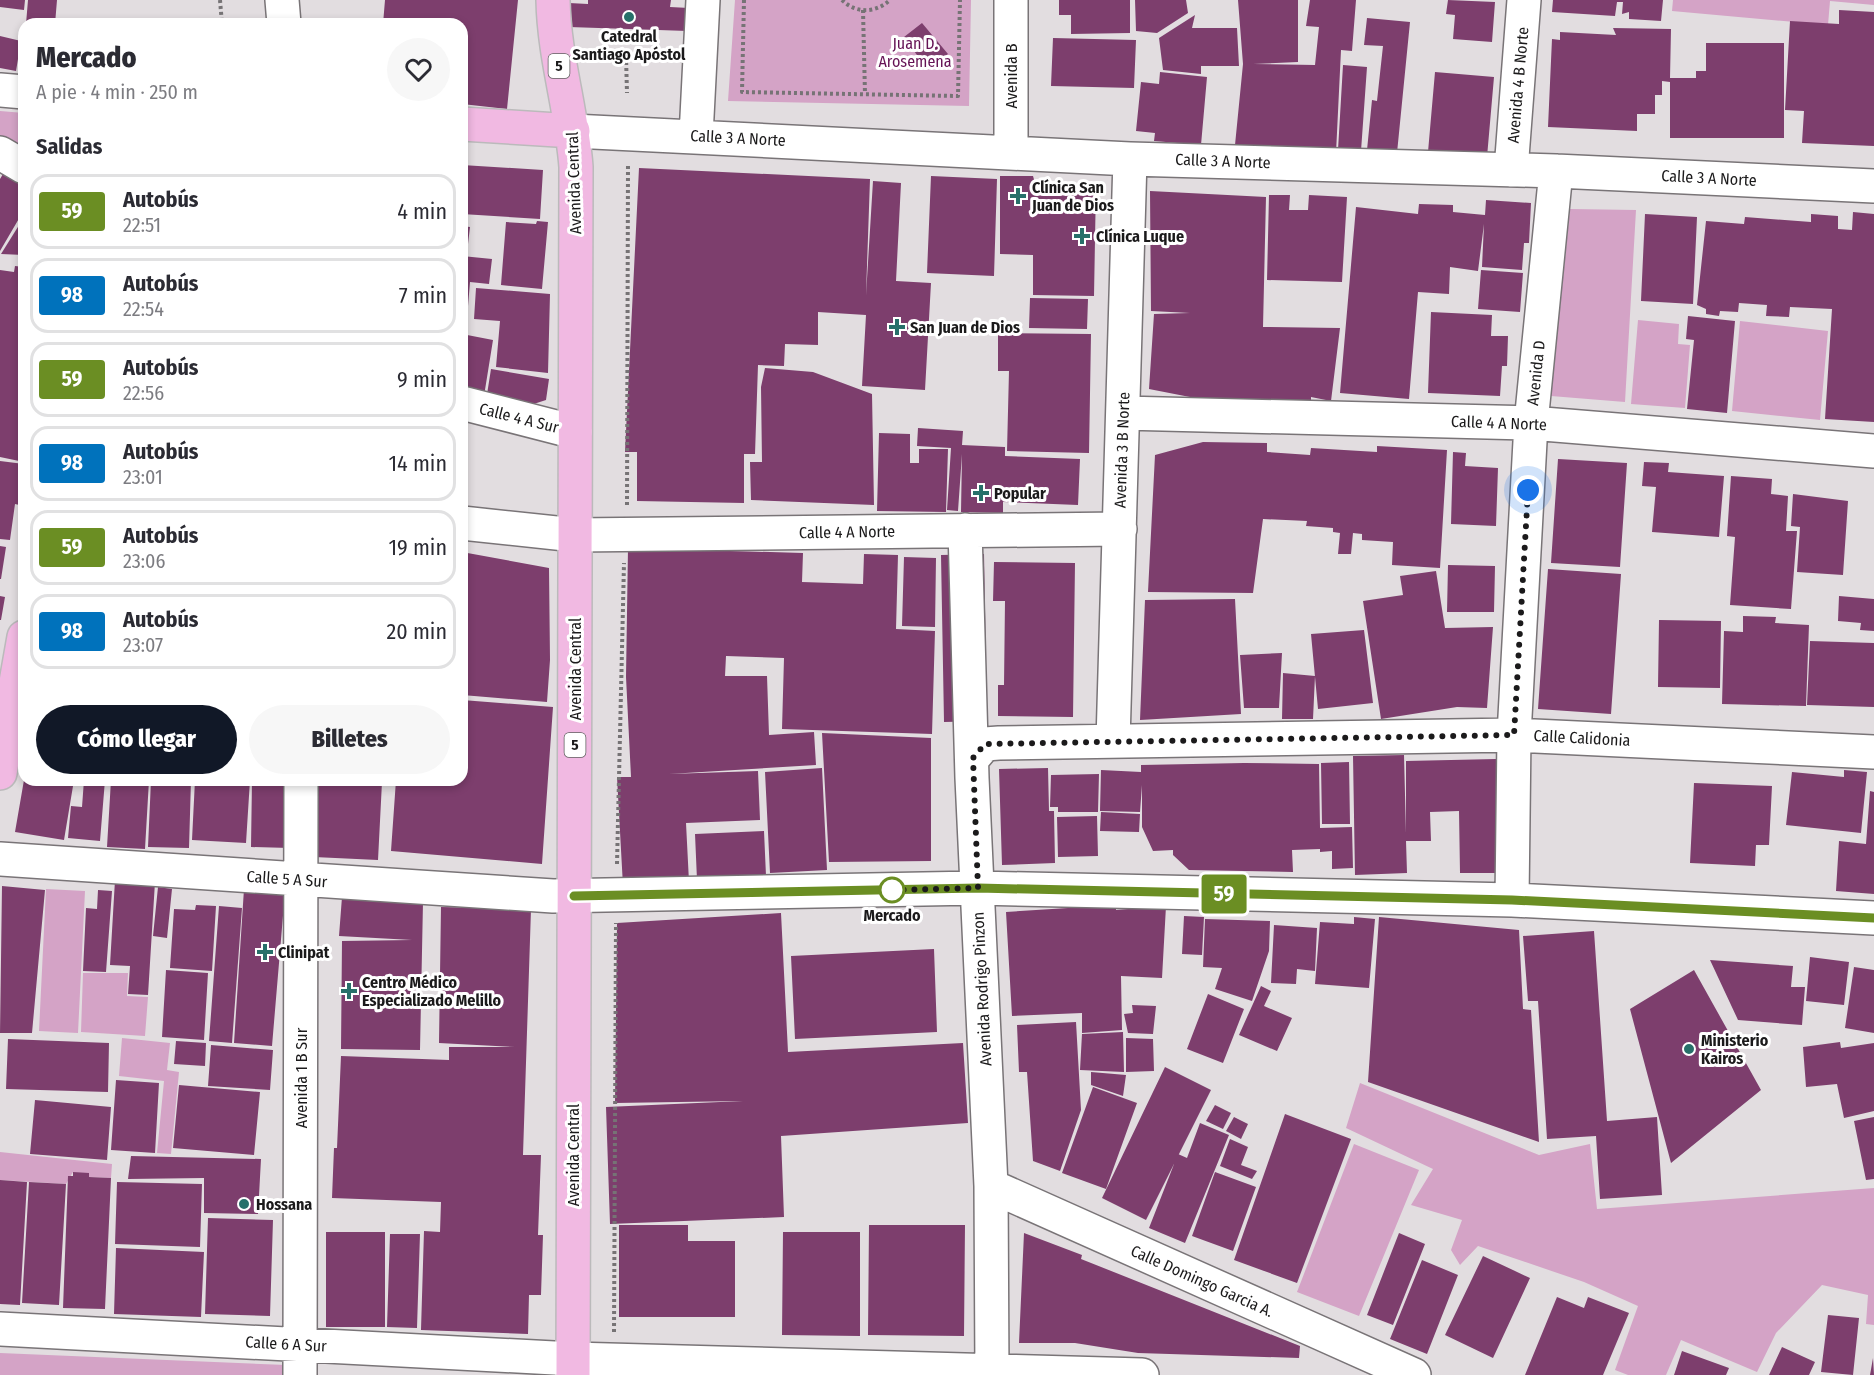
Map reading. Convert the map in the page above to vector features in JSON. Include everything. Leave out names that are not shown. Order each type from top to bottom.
[{"type":"main road","name":"Avenida Central","points":[[553,0],[566,141],[575,432],[573,1367]]},
{"type":"main road","points":[[468,125],[566,141]]},
{"type":"main road","points":[[0,773],[18,677]]},
{"type":"street","points":[[282,0],[284,18]]},
{"type":"street","points":[[696,136],[703,0]]},
{"type":"street","name":"Avenida B","points":[[1011,0],[1011,152]]},
{"type":"street","name":"Avenida 4 B Norte","points":[[1511,170],[1524,0]]},
{"type":"street","points":[[0,90],[18,92]]},
{"type":"street","name":"Calle 3 A Norte","points":[[566,141],[696,136],[1130,159],[1556,171],[1874,186]]},
{"type":"street","points":[[0,153],[18,164]]},
{"type":"street","name":"Avenida 3 B Norte","points":[[1113,741],[1130,159]]},
{"type":"street","name":"Avenida D","points":[[1512,900],[1514,735],[1531,423],[1556,171]]},
{"type":"street","name":"Calle 4 A Sur","points":[[468,405],[575,432]]},
{"type":"street","name":"Calle 4 A Norte","points":[[1123,413],[1531,423],[1874,451]]},
{"type":"street","points":[[468,524],[575,535]]},
{"type":"street","name":"Calle 4 A Norte","points":[[575,535],[1120,529]]},
{"type":"street","name":"Avenida Rodrigo Pinzon","points":[[965,530],[991,1186],[992,1373]]},
{"type":"street","name":"Calle Calidonia","points":[[973,758],[985,744],[1514,735],[1874,752]]},
{"type":"street","name":"Avenida 1 B Sur","points":[[300,1360],[301,786]]},
{"type":"street","name":"Calle 5 A Sur","points":[[0,859],[574,896],[616,897],[978,888],[1512,900],[1874,918]]},
{"type":"street","name":"Calle Domingo Garcia A.","points":[[991,1186],[1414,1375]]},
{"type":"street","name":"Calle 6 A Sur","points":[[0,1329],[300,1360],[573,1367]]},
{"type":"street","points":[[573,1367],[613,1360],[992,1373],[1142,1375]]},
{"type":"path","points":[[220,0],[222,18]]},
{"type":"path","points":[[744,0],[742,92],[958,96],[960,0]]},
{"type":"path","points":[[842,0],[863,10],[881,7],[890,0]]},
{"type":"path","points":[[863,10],[864,94]]},
{"type":"path","points":[[626,56],[627,93]]},
{"type":"path","points":[[613,1360],[616,897],[623,576],[627,535],[628,162],[636,160]]},
{"type":"green space","name":"Juan D. Arosemena","points":[[735,0],[971,0],[969,106],[728,101]]},
{"type":"green space","points":[[1673,0],[1874,0],[1874,5],[1830,1],[1828,25],[1672,11]]},
{"type":"green space","points":[[0,111],[18,112],[18,151],[0,140]]},
{"type":"green space","points":[[1570,209],[1636,210],[1625,402],[1551,396]]},
{"type":"green space","points":[[1638,320],[1679,324],[1678,344],[1690,345],[1685,408],[1631,404]]},
{"type":"green space","points":[[1740,321],[1828,331],[1820,420],[1732,411]]},
{"type":"green space","points":[[46,889],[85,891],[78,1033],[39,1031]]},
{"type":"green space","points":[[83,973],[128,973],[127,996],[148,997],[145,1036],[81,1032]]},
{"type":"green space","points":[[122,1038],[170,1043],[167,1070],[179,1072],[171,1154],[157,1153],[164,1081],[119,1076]]},
{"type":"green space","points":[[1360,1083],[1539,1155],[1590,1144],[1597,1209],[1874,1188],[1874,1325],[1866,1324],[1868,1295],[1822,1285],[1776,1333],[1757,1372],[1681,1340],[1666,1375],[1628,1375],[1615,1370],[1638,1306],[1584,1282],[1478,1246],[1460,1265],[1451,1250],[1462,1220],[1411,1205],[1433,1169],[1346,1128]]},
{"type":"green space","points":[[1354,1144],[1419,1170],[1359,1316],[1297,1292]]},
{"type":"green space","points":[[0,1152],[112,1164],[111,1178],[89,1177],[73,1172],[66,1184],[0,1180]]},
{"type":"green space","points":[[0,1353],[286,1365],[285,1375],[0,1375]]},
{"type":"building","points":[[0,0],[25,0],[24,10],[0,7]]},
{"type":"building","points":[[28,0],[57,0],[56,18],[26,18]]},
{"type":"building","points":[[385,0],[518,0],[507,109],[468,105],[468,18],[384,18]]},
{"type":"building","name":"Catedral Santiago Apóstol","points":[[588,0],[671,0],[670,7],[689,8],[688,31],[569,27],[569,3],[588,4]]},
{"type":"building","points":[[1059,0],[1130,0],[1130,33],[1071,34],[1071,15],[1059,15]]},
{"type":"building","points":[[1135,0],[1186,0],[1188,13],[1157,33],[1136,31]]},
{"type":"building","points":[[1238,0],[1298,0],[1298,62],[1253,64],[1315,65],[1319,27],[1306,26],[1310,0],[1356,0],[1352,51],[1341,50],[1336,153],[1235,145],[1243,64]]},
{"type":"building","points":[[1448,0],[1495,2],[1492,42],[1453,39],[1455,15],[1446,14]]},
{"type":"building","points":[[1553,0],[1663,0],[1661,21],[1629,19],[1629,12],[1622,14],[1623,2],[1617,2],[1615,16],[1552,12]]},
{"type":"building","points":[[1839,10],[1874,12],[1874,146],[1802,143],[1804,111],[1785,110],[1790,21],[1839,24]]},
{"type":"building","points":[[1195,15],[1192,28],[1237,28],[1239,66],[1201,66],[1201,74],[1163,70],[1159,38]]},
{"type":"building","points":[[1367,18],[1410,22],[1397,153],[1367,150],[1372,100],[1377,101],[1383,46],[1364,45]]},
{"type":"building","points":[[922,23],[948,54],[927,69],[904,37]]},
{"type":"building","points":[[1613,28],[1671,29],[1670,78],[1696,78],[1696,71],[1706,71],[1706,43],[1784,43],[1784,138],[1670,138],[1670,82],[1662,81],[1662,95],[1655,95],[1655,114],[1637,114],[1637,131],[1548,127],[1552,39],[1560,40],[1560,32],[1616,35]]},
{"type":"building","points":[[0,36],[18,40],[16,71],[0,68]]},
{"type":"building","points":[[1053,38],[1136,40],[1134,88],[1051,86]]},
{"type":"building","points":[[1343,65],[1367,67],[1361,151],[1338,150]]},
{"type":"building","points":[[1160,72],[1207,77],[1201,145],[1154,141],[1155,133],[1136,131],[1141,82],[1159,84]]},
{"type":"building","points":[[1435,72],[1494,77],[1487,157],[1428,152]]},
{"type":"building","points":[[468,165],[543,170],[540,219],[468,214]]},
{"type":"building","points":[[639,168],[870,179],[866,295],[873,181],[901,183],[896,281],[931,283],[925,390],[862,386],[866,315],[818,312],[818,345],[785,344],[784,366],[758,365],[755,454],[744,454],[744,503],[637,501],[637,452],[625,452]]},
{"type":"building","points":[[3,174],[18,183],[18,220],[0,251],[0,179]]},
{"type":"building","points":[[931,176],[997,179],[994,276],[927,273]]},
{"type":"building","points":[[1000,176],[1033,176],[1035,183],[1096,184],[1094,296],[1033,295],[1033,255],[1000,254]]},
{"type":"building","points":[[1150,191],[1266,197],[1263,327],[1340,328],[1331,401],[1311,397],[1311,404],[1195,398],[1149,389],[1154,314],[1190,313],[1151,311]]},
{"type":"building","points":[[1269,195],[1290,195],[1289,210],[1308,210],[1309,195],[1347,197],[1342,282],[1267,280]]},
{"type":"building","points":[[1486,200],[1531,203],[1529,243],[1524,243],[1522,270],[1482,267],[1484,224],[1478,271],[1450,267],[1449,294],[1418,292],[1409,399],[1340,393],[1356,207],[1418,214],[1419,204],[1453,205],[1453,212],[1485,215]]},
{"type":"building","points":[[1853,212],[1874,214],[1874,422],[1825,419],[1832,309],[1790,307],[1789,317],[1766,316],[1767,305],[1739,303],[1738,312],[1720,311],[1719,316],[1706,314],[1706,309],[1697,305],[1706,221],[1744,224],[1745,217],[1811,222],[1811,214],[1838,216],[1838,229],[1852,230]]},
{"type":"building","points":[[1645,214],[1697,217],[1693,304],[1641,301]]},
{"type":"building","points":[[537,221],[548,222],[542,289],[501,285],[506,222],[536,224]]},
{"type":"building","points":[[18,227],[18,255],[1,254]]},
{"type":"building","points":[[468,257],[492,259],[489,284],[470,282],[468,306]]},
{"type":"building","points":[[15,266],[18,266],[18,461],[0,457],[0,270],[14,272]]},
{"type":"building","points":[[1481,270],[1523,273],[1520,312],[1478,309]]},
{"type":"building","points":[[476,288],[550,294],[548,373],[496,367],[500,321],[474,319]]},
{"type":"building","points":[[1030,298],[1088,299],[1087,329],[1029,328]]},
{"type":"building","points":[[1431,312],[1492,315],[1491,336],[1508,336],[1507,366],[1502,366],[1500,396],[1428,393]]},
{"type":"building","points":[[1688,316],[1735,321],[1727,413],[1687,409],[1694,340],[1686,339]]},
{"type":"building","points":[[998,333],[1091,334],[1089,453],[1007,451],[1009,371],[998,371]]},
{"type":"building","points":[[468,335],[493,340],[484,396],[468,394]]},
{"type":"building","points":[[765,368],[813,372],[872,394],[874,505],[751,500],[750,462],[762,462],[761,387]]},
{"type":"building","points":[[491,369],[549,379],[546,400],[512,411],[485,407]]},
{"type":"building","points":[[918,428],[963,431],[962,445],[1005,447],[1005,456],[1080,459],[1078,505],[1003,502],[1003,513],[961,512],[962,454],[958,511],[947,510],[951,448],[917,446]]},
{"type":"building","points":[[879,433],[910,434],[910,463],[919,463],[919,449],[948,449],[946,512],[877,511]]},
{"type":"building","points":[[1203,442],[1267,443],[1267,452],[1310,455],[1311,448],[1377,452],[1377,446],[1447,450],[1440,568],[1392,565],[1393,542],[1362,540],[1362,534],[1353,533],[1351,554],[1338,554],[1340,533],[1333,532],[1333,528],[1306,526],[1307,521],[1263,519],[1253,593],[1148,592],[1155,455]]},
{"type":"building","points":[[1453,452],[1466,453],[1465,466],[1498,468],[1496,526],[1451,524]]},
{"type":"building","points":[[1558,459],[1627,463],[1620,567],[1551,563]]},
{"type":"building","points":[[0,461],[18,463],[18,505],[15,504],[10,540],[0,539]]},
{"type":"building","points":[[1644,462],[1669,463],[1668,472],[1724,476],[1719,537],[1652,532],[1656,487],[1642,486]]},
{"type":"building","points":[[1731,476],[1772,479],[1771,494],[1788,496],[1786,531],[1797,531],[1791,609],[1730,605],[1735,537],[1727,536]]},
{"type":"building","points":[[1793,494],[1848,501],[1843,575],[1797,572],[1800,527],[1791,526]]},
{"type":"building","points":[[0,546],[6,547],[1,579],[0,579]]},
{"type":"building","points":[[628,548],[803,553],[802,582],[863,584],[864,554],[898,555],[896,629],[935,631],[932,734],[782,729],[784,658],[726,656],[725,676],[767,676],[769,735],[814,732],[816,765],[669,774],[758,771],[760,820],[686,823],[689,882],[623,886],[617,777],[631,777],[626,677]]},
{"type":"building","points":[[468,553],[549,568],[550,660],[547,702],[468,695]]},
{"type":"building","points":[[984,554],[987,721],[944,722],[941,555]]},
{"type":"building","points":[[904,557],[936,558],[935,627],[902,626]]},
{"type":"building","points":[[994,562],[1075,563],[1073,717],[998,716],[998,685],[1004,685],[1005,601],[993,601]]},
{"type":"building","points":[[1448,565],[1495,566],[1494,612],[1447,612]]},
{"type":"building","points":[[1548,569],[1621,574],[1611,714],[1538,709]]},
{"type":"building","points":[[1436,571],[1445,628],[1493,627],[1487,708],[1457,707],[1381,719],[1363,601],[1403,595],[1400,576]]},
{"type":"building","points":[[0,596],[5,597],[1,620],[0,620]]},
{"type":"building","points":[[1839,596],[1874,599],[1874,631],[1860,630],[1861,623],[1838,621]]},
{"type":"building","points":[[1235,599],[1241,714],[1140,720],[1145,600]]},
{"type":"building","points":[[1743,616],[1776,617],[1775,623],[1809,625],[1806,706],[1722,704],[1724,631],[1743,632]]},
{"type":"building","points":[[1659,620],[1721,621],[1720,688],[1658,687]]},
{"type":"building","points":[[1364,630],[1373,703],[1318,709],[1311,634]]},
{"type":"building","points":[[1810,641],[1874,643],[1874,707],[1807,705]]},
{"type":"building","points":[[1282,653],[1279,708],[1244,708],[1240,655]]},
{"type":"building","points":[[1283,673],[1315,676],[1313,719],[1282,719]]},
{"type":"building","points":[[468,700],[553,707],[542,864],[391,851],[396,786],[468,786]]},
{"type":"building","points":[[822,733],[931,738],[931,861],[829,862]]},
{"type":"building","points":[[1404,755],[1406,833],[1406,761],[1496,759],[1497,873],[1460,873],[1459,811],[1430,812],[1431,841],[1406,841],[1407,873],[1355,875],[1353,756]]},
{"type":"building","points":[[1349,762],[1350,824],[1322,824],[1321,763]]},
{"type":"building","points":[[1319,764],[1320,828],[1352,827],[1353,868],[1332,869],[1332,851],[1320,852],[1320,849],[1292,850],[1293,872],[1189,870],[1173,855],[1173,850],[1153,851],[1142,827],[1142,785],[1140,812],[1100,811],[1101,770],[1141,772],[1141,765]]},
{"type":"building","points":[[822,768],[827,870],[770,873],[765,772]]},
{"type":"building","points":[[1048,768],[1049,811],[1054,811],[1055,863],[1002,865],[999,769]]},
{"type":"building","points":[[1844,770],[1867,772],[1861,833],[1786,825],[1792,772],[1844,777]]},
{"type":"building","points":[[1099,774],[1098,812],[1058,812],[1058,807],[1050,807],[1051,775]]},
{"type":"building","points":[[1694,783],[1772,786],[1769,845],[1756,845],[1755,866],[1690,863]]},
{"type":"building","points":[[23,786],[73,786],[64,840],[15,832]]},
{"type":"building","points":[[84,786],[105,786],[100,841],[68,838],[71,806],[82,807]]},
{"type":"building","points":[[111,786],[149,786],[145,849],[107,847]]},
{"type":"building","points":[[151,786],[191,786],[189,848],[148,847]]},
{"type":"building","points":[[195,786],[250,786],[246,843],[192,840]]},
{"type":"building","points":[[252,786],[290,786],[290,848],[251,847]]},
{"type":"building","points":[[318,786],[382,786],[378,860],[314,857]]},
{"type":"building","points":[[1870,791],[1874,792],[1874,894],[1836,891],[1839,841],[1866,844]]},
{"type":"building","points":[[1101,812],[1140,814],[1139,832],[1100,831]]},
{"type":"building","points":[[1097,816],[1098,856],[1058,857],[1057,817]]},
{"type":"building","points":[[764,831],[766,876],[697,880],[695,834]]},
{"type":"building","points":[[115,880],[155,882],[148,995],[128,994],[130,966],[110,965]]},
{"type":"building","points":[[2,886],[45,890],[32,1033],[0,1033]]},
{"type":"building","points":[[158,887],[172,889],[167,938],[153,936]]},
{"type":"building","points":[[244,889],[285,892],[272,1046],[234,1043]]},
{"type":"building","points":[[98,890],[112,891],[106,972],[83,971],[86,908],[97,909]]},
{"type":"building","points":[[342,897],[423,902],[420,1050],[341,1049],[342,941],[412,940],[339,936]]},
{"type":"building","points":[[1140,903],[1166,906],[1162,978],[1121,976],[1122,1030],[1082,1033],[1082,1013],[1012,1016],[1006,912],[1116,905],[1116,910],[1140,908]]},
{"type":"building","points":[[196,905],[216,906],[212,971],[170,968],[174,909],[195,910]]},
{"type":"building","points":[[219,906],[242,908],[232,1043],[209,1041]]},
{"type":"building","points":[[441,907],[531,909],[523,1155],[541,1155],[538,1235],[543,1235],[541,1295],[529,1295],[528,1334],[421,1330],[424,1231],[440,1232],[441,1202],[332,1198],[334,1148],[337,1148],[341,1056],[449,1060],[449,1047],[515,1047],[439,1043]]},
{"type":"building","points":[[781,913],[788,1052],[963,1043],[968,1123],[781,1136],[784,1217],[610,1224],[606,1107],[743,1101],[615,1103],[617,923]]},
{"type":"building","points":[[1184,916],[1204,917],[1202,955],[1182,954]]},
{"type":"building","points":[[1354,917],[1375,919],[1369,988],[1315,984],[1320,922],[1354,924]]},
{"type":"building","points":[[1379,917],[1519,930],[1523,1009],[1531,1010],[1539,1142],[1368,1082]]},
{"type":"building","points":[[1205,919],[1270,921],[1269,951],[1252,1001],[1215,989],[1222,968],[1203,967]]},
{"type":"building","points":[[1274,925],[1317,928],[1315,971],[1297,969],[1296,984],[1271,983]]},
{"type":"building","points":[[1594,931],[1607,1121],[1657,1117],[1662,1195],[1600,1199],[1596,1136],[1547,1139],[1538,1001],[1528,1001],[1523,936]]},
{"type":"building","points":[[934,949],[937,1032],[795,1039],[791,956]]},
{"type":"building","points":[[1810,957],[1849,962],[1844,1005],[1806,1001]]},
{"type":"building","points":[[1710,960],[1793,966],[1791,987],[1805,987],[1802,1025],[1738,1020]]},
{"type":"building","points":[[1854,967],[1874,970],[1874,1033],[1845,1028]]},
{"type":"building","points":[[166,970],[208,973],[204,1040],[162,1037]]},
{"type":"building","name":"Ministerio Kairos","points":[[1694,970],[1761,1090],[1671,1163],[1630,1009]]},
{"type":"building","points":[[1261,986],[1271,991],[1264,1006],[1292,1018],[1277,1051],[1239,1035]]},
{"type":"building","points":[[1208,994],[1244,1009],[1223,1063],[1187,1049]]},
{"type":"building","points":[[1132,1005],[1156,1006],[1153,1034],[1128,1033],[1124,1014],[1133,1013]]},
{"type":"building","points":[[1076,1022],[1081,1110],[1060,1171],[1033,1161],[1027,1072],[1019,1072],[1017,1025]]},
{"type":"building","points":[[1123,1032],[1124,1072],[1080,1070],[1082,1034]]},
{"type":"building","points":[[1126,1038],[1153,1039],[1154,1071],[1126,1072]]},
{"type":"building","points":[[8,1039],[109,1043],[108,1092],[6,1089]]},
{"type":"building","points":[[176,1041],[206,1043],[205,1066],[174,1064]]},
{"type":"building","points":[[1840,1042],[1841,1048],[1874,1043],[1874,1111],[1844,1118],[1837,1084],[1806,1087],[1803,1047]]},
{"type":"building","points":[[211,1045],[273,1050],[270,1090],[208,1086]]},
{"type":"building","points":[[1165,1067],[1211,1090],[1146,1220],[1102,1198]]},
{"type":"building","points":[[1091,1072],[1126,1075],[1123,1096],[1091,1085]]},
{"type":"building","points":[[116,1080],[159,1083],[155,1153],[111,1150]]},
{"type":"building","points":[[179,1085],[260,1092],[254,1155],[173,1148]]},
{"type":"building","points":[[1093,1087],[1137,1103],[1106,1189],[1062,1173]]},
{"type":"building","points":[[35,1100],[111,1107],[107,1160],[30,1154]]},
{"type":"building","points":[[1215,1105],[1231,1113],[1223,1129],[1206,1121]]},
{"type":"building","points":[[1285,1114],[1351,1139],[1297,1283],[1234,1260]]},
{"type":"building","points":[[1234,1117],[1248,1124],[1241,1139],[1226,1131]]},
{"type":"building","points":[[1874,1117],[1874,1179],[1866,1180],[1854,1121]]},
{"type":"building","points":[[1200,1123],[1229,1135],[1185,1243],[1149,1228],[1178,1154],[1187,1158]]},
{"type":"building","points":[[1230,1139],[1248,1147],[1241,1165],[1257,1171],[1252,1179],[1220,1166]]},
{"type":"building","points":[[131,1156],[261,1159],[258,1214],[204,1213],[204,1178],[128,1179]]},
{"type":"building","points":[[73,1172],[89,1173],[89,1177],[111,1178],[105,1309],[63,1308],[68,1176],[73,1176]]},
{"type":"building","points":[[1215,1172],[1256,1187],[1233,1251],[1192,1236]]},
{"type":"building","points":[[0,1180],[27,1182],[20,1305],[0,1304]]},
{"type":"building","points":[[29,1182],[66,1184],[59,1305],[22,1303]]},
{"type":"building","points":[[117,1182],[202,1184],[200,1247],[115,1244]]},
{"type":"building","points":[[208,1218],[273,1220],[270,1316],[205,1314]]},
{"type":"building","points":[[619,1225],[688,1225],[688,1241],[735,1241],[735,1317],[619,1317]]},
{"type":"building","points":[[869,1225],[965,1225],[964,1336],[868,1335]]},
{"type":"building","points":[[326,1232],[385,1232],[385,1327],[326,1327]]},
{"type":"building","points":[[783,1232],[860,1232],[860,1336],[782,1335]]},
{"type":"building","points":[[1024,1233],[1082,1255],[1081,1259],[1300,1346],[1299,1358],[1138,1353],[1075,1343],[1019,1343]]},
{"type":"building","points":[[1399,1233],[1425,1244],[1393,1325],[1367,1315]]},
{"type":"building","points":[[390,1234],[420,1234],[417,1328],[387,1327]]},
{"type":"building","points":[[116,1248],[204,1252],[201,1317],[114,1314]]},
{"type":"building","points":[[1483,1256],[1530,1278],[1493,1358],[1445,1335]]},
{"type":"building","points":[[1422,1260],[1458,1275],[1427,1354],[1390,1339]]},
{"type":"building","points":[[1557,1297],[1584,1308],[1588,1297],[1629,1313],[1603,1375],[1525,1375]]},
{"type":"building","points":[[1828,1315],[1859,1318],[1853,1375],[1821,1372]]},
{"type":"building","points":[[1782,1347],[1815,1362],[1809,1375],[1769,1375]]},
{"type":"building","points":[[1682,1351],[1729,1368],[1726,1375],[1674,1375]]},
{"type":"building","points":[[1873,1358],[1874,1375],[1870,1375]]},
{"type":"bus line","name":"59","points":[[574,896],[616,897],[978,888],[1512,900],[1874,918]]},
{"type":"place","name":"Catedral Santiago Apóstol","points":[[629,17]]},
{"type":"place","name":"Clínica San Juan de Dios","points":[[1018,196]]},
{"type":"place","name":"Clínica Luque","points":[[1082,236]]},
{"type":"place","name":"San Juan de Dios","points":[[897,327]]},
{"type":"place","name":"Popular","points":[[981,493]]},
{"type":"place","name":"Mercado","points":[[892,890]]},
{"type":"place","name":"Clinipat","points":[[265,952]]},
{"type":"place","name":"Centro Médico Especializado Melillo","points":[[349,991]]},
{"type":"place","name":"Ministerio Kairos","points":[[1689,1049]]},
{"type":"place","name":"Hossana","points":[[244,1204]]},
{"type":"route","points":[[892,890],[887,890],[978,888],[972,778],[973,758],[985,744],[1514,735],[1528,490]]}]
